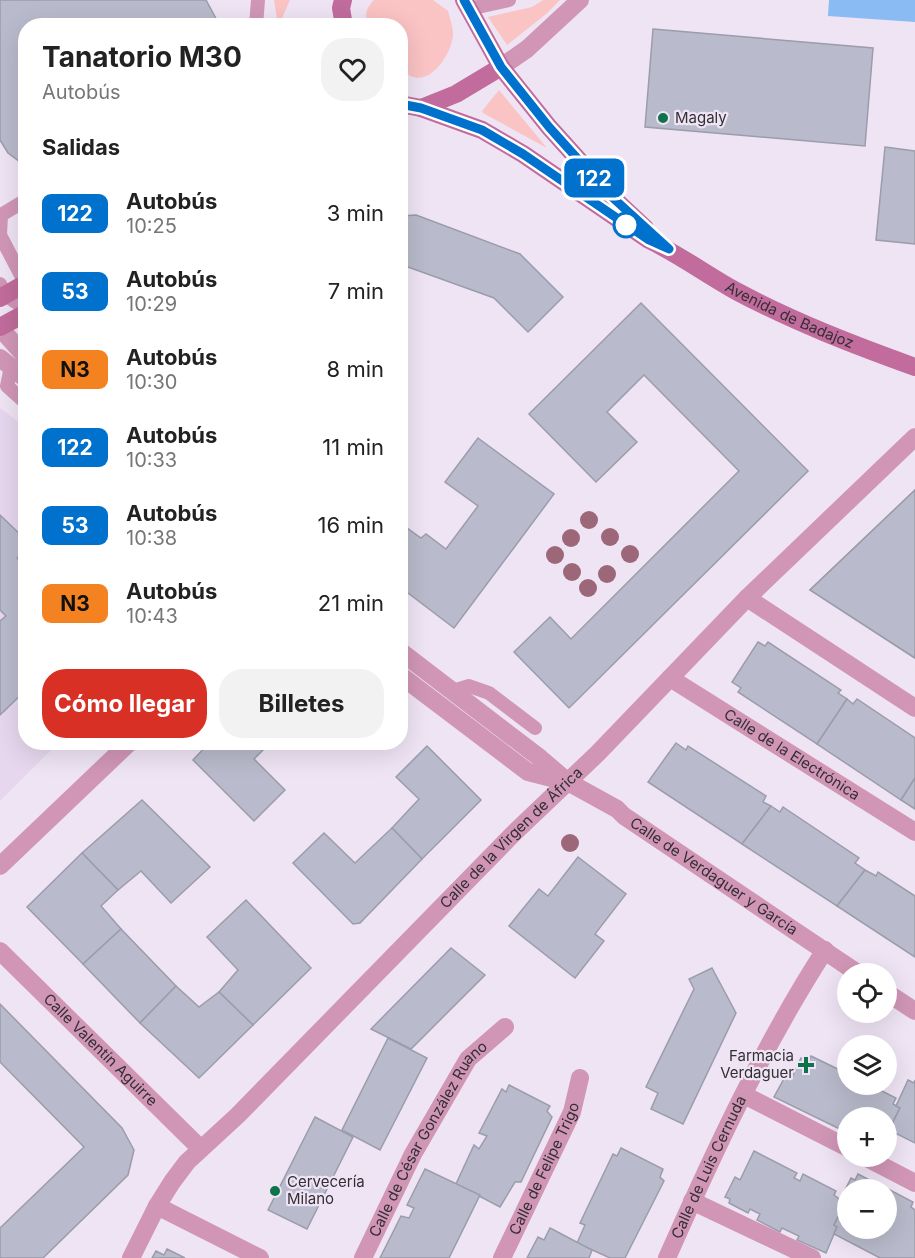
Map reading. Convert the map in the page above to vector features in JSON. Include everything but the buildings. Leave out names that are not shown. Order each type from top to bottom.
[{"type":"street","points":[[421,108],[456,94],[501,67],[527,49],[578,1]]},
{"type":"street","name":"Avenida de Badajoz","points":[[466,4],[501,67],[549,127],[612,197],[669,249]]},
{"type":"street","name":"Avenida de Badajoz","points":[[408,106],[421,108],[498,138],[649,240],[669,249],[735,291],[797,322],[915,367]]},
{"type":"street","points":[[2,293],[18,287]]},
{"type":"street","points":[[12,361],[0,328],[18,316]]},
{"type":"street","name":"Calle de la Virgen de África","points":[[131,1258],[157,1206],[187,1162],[238,1115],[513,834],[598,753],[747,598],[915,437]]},
{"type":"street","points":[[747,598],[915,708]]},
{"type":"street","name":"Calle de Verdaguer y García","points":[[408,657],[568,782],[616,809],[843,963]]},
{"type":"street","name":"Calle de la Electrónica","points":[[670,678],[915,832]]},
{"type":"street","name":"Calle de Verdaguer y García","points":[[408,681],[528,772],[568,782]]},
{"type":"street","points":[[0,866],[122,750]]},
{"type":"street","name":"Calle de Luis Cernuda","points":[[667,1258],[744,1095],[802,985],[825,950]]},
{"type":"street","name":"Calle Valentín Aguirre","points":[[0,951],[201,1149]]},
{"type":"street","points":[[897,999],[915,1011]]},
{"type":"street","name":"Calle de César González Ruano","points":[[363,1258],[413,1154],[468,1059],[505,1027]]},
{"type":"street","name":"Calle de Felipe Trigo","points":[[502,1258],[572,1112],[580,1078]]},
{"type":"street","points":[[744,1095],[837,1142]]},
{"type":"street","points":[[884,1167],[915,1183]]},
{"type":"street","points":[[692,1201],[812,1258]]},
{"type":"street","points":[[157,1206],[260,1258]]},
{"type":"lane","points":[[257,18],[258,0]]},
{"type":"lane","points":[[466,4],[509,0]]},
{"type":"lane","points":[[18,205],[1,215],[0,235],[18,271]]},
{"type":"lane","points":[[2,293],[18,305]]},
{"type":"lane","points":[[12,361],[7,386],[18,396]]},
{"type":"lane","points":[[453,691],[470,686],[489,693],[535,728]]},
{"type":"shaded area","points":[[274,0],[290,0],[282,18],[277,18]]},
{"type":"shaded area","points":[[374,0],[433,0],[448,11],[453,32],[452,42],[439,66],[426,76],[418,78],[410,76],[408,74],[408,18],[366,18],[369,6]]},
{"type":"shaded area","points":[[543,0],[560,0],[507,45],[488,17],[532,7]]},
{"type":"shaded area","points":[[499,90],[547,148],[483,113],[482,111]]},
{"type":"shaded area","points":[[0,408],[18,422],[18,750],[51,750],[0,801]]},
{"type":"water","points":[[829,0],[915,0],[915,22],[828,16]]},
{"type":"bus line","name":"122","points":[[408,106],[421,108],[482,130],[523,154],[649,240],[669,249],[612,197],[549,127],[501,67],[464,0]]},
{"type":"place","name":"Magaly","points":[[663,118]]},
{"type":"place","name":"Farmacia Verdaguer","points":[[806,1065]]},
{"type":"place","name":"Cervecería Milano","points":[[275,1191]]}]
